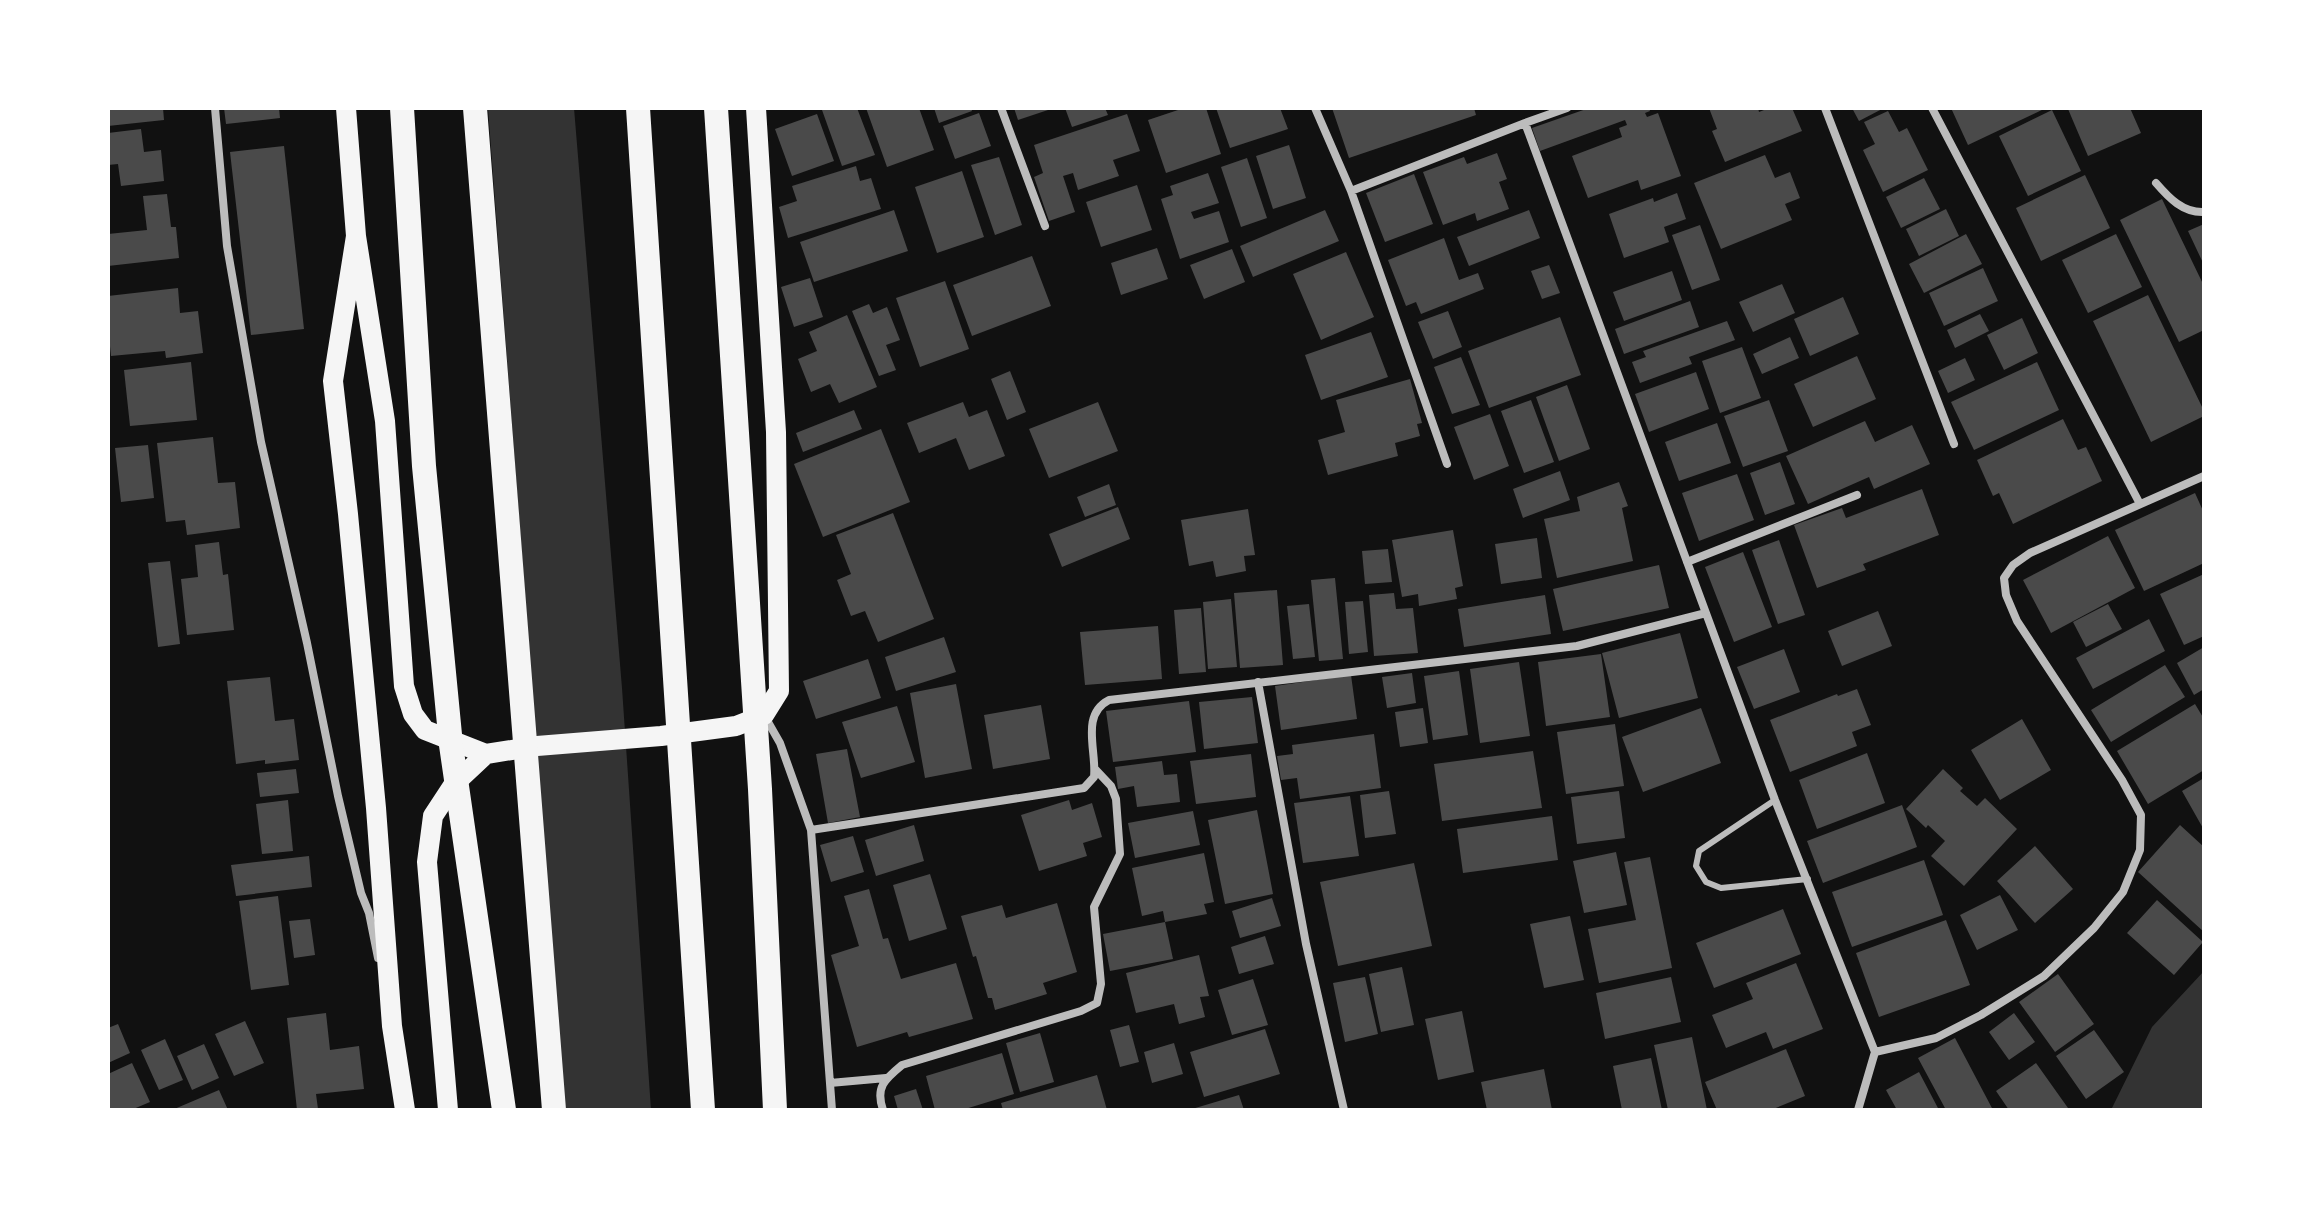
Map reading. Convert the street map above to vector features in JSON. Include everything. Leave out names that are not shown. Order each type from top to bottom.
[{"type":"highway","points":[[402,108],[424,466],[449,730],[504,1110]]},
{"type":"highway","points":[[475,108],[554,1110]]},
{"type":"highway","points":[[638,108],[703,1110]]},
{"type":"highway","points":[[716,108],[760,789],[775,1110]]},
{"type":"main road","points":[[346,108],[356,236],[385,421],[404,686],[413,714],[425,730],[486,754],[736,726],[764,715],[779,691],[776,432],[756,108]]},
{"type":"main road","points":[[356,236],[333,381],[376,808],[392,1026],[405,1110]]},
{"type":"main road","points":[[448,1110],[427,862],[433,816],[454,784],[486,754]]},
{"type":"street","points":[[215,108],[227,246],[261,442],[392,1026]]},
{"type":"street","points":[[1001,108],[1045,226]]},
{"type":"street","points":[[1315,108],[1351,191],[1447,464]]},
{"type":"street","points":[[1351,191],[1567,108]]},
{"type":"street","points":[[1825,108],[1954,444]]},
{"type":"street","points":[[1932,108],[2140,504]]},
{"type":"street","points":[[1525,123],[1775,800],[1875,1052],[1858,1110]]},
{"type":"street","points":[[2156,183],[2170,199],[2193,212],[2204,212]]},
{"type":"street","points":[[1875,1052],[1936,1038],[1981,1015],[2044,976],[2094,928],[2123,892],[2140,850],[2141,815],[2102,748],[2017,621],[2006,595],[2004,578],[2013,565],[2030,553],[2204,476]]},
{"type":"street","points":[[1687,562],[1857,495]]},
{"type":"street","points":[[811,830],[1077,791],[1094,777],[1093,716],[1100,704],[1109,700],[1577,646],[1706,613]]},
{"type":"street","points":[[1258,682],[1306,944],[1344,1110]]},
{"type":"street","points":[[764,715],[780,743],[811,830],[832,1110]]},
{"type":"street","points":[[883,1110],[879,1097],[886,1078],[902,1065],[1081,1011],[1097,1003],[1101,984],[1094,907],[1120,854],[1116,799],[1111,786],[1095,769]]},
{"type":"street","points":[[830,1083],[886,1078]]},
{"type":"lane","points":[[1775,800],[1699,851],[1696,866],[1706,882],[1721,888],[1808,879]]},
{"type":"shaded area","points":[[488,108],[574,108],[622,688],[651,1110],[564,1110]]},
{"type":"shaded area","points":[[2204,971],[2204,1110],[2111,1110],[2152,1027]]},
{"type":"building","points":[[108,108],[163,108],[164,120],[108,126]]},
{"type":"building","points":[[224,108],[279,108],[280,118],[226,124]]},
{"type":"building","points":[[857,108],[875,155],[842,166],[822,110]]},
{"type":"building","points":[[866,108],[919,108],[934,150],[887,167]]},
{"type":"building","points":[[934,108],[971,108],[972,111],[939,123]]},
{"type":"building","points":[[1014,108],[1051,108],[1051,109],[1018,120]]},
{"type":"building","points":[[1065,108],[1105,108],[1108,115],[1072,127]]},
{"type":"building","points":[[1184,108],[1206,108],[1221,154],[1166,173],[1148,120]]},
{"type":"building","points":[[1216,108],[1280,108],[1288,129],[1230,148]]},
{"type":"building","points":[[1332,108],[1474,108],[1476,115],[1349,158]]},
{"type":"building","points":[[1589,108],[1649,108],[1650,111],[1645,113],[1647,117],[1658,113],[1681,176],[1641,190],[1638,180],[1588,198],[1572,156],[1622,137],[1619,128],[1627,125],[1625,120],[1540,151],[1532,128]]},
{"type":"building","points":[[1709,108],[1758,108],[1759,112],[1769,108],[1792,108],[1802,131],[1725,162],[1712,131],[1717,129]]},
{"type":"building","points":[[1852,108],[1884,108],[1859,121]]},
{"type":"building","points":[[1951,108],[2046,108],[1968,145]]},
{"type":"building","points":[[2130,108],[2141,133],[2088,156],[2068,109]]},
{"type":"building","points":[[2052,110],[2081,171],[2028,196],[1999,136]]},
{"type":"building","points":[[1888,111],[1899,132],[1907,128],[1928,170],[1883,192],[1863,150],[1875,144],[1864,122]]},
{"type":"building","points":[[979,113],[991,146],[955,159],[943,126]]},
{"type":"building","points":[[817,114],[834,161],[792,176],[775,129]]},
{"type":"building","points":[[1127,114],[1140,151],[1113,160],[1119,176],[1078,190],[1073,173],[1063,176],[1075,212],[1049,221],[1034,177],[1043,173],[1034,145]]},
{"type":"building","points":[[141,129],[144,152],[161,150],[164,181],[121,186],[118,164],[108,165],[108,133]]},
{"type":"building","points":[[1289,145],[1306,198],[1273,209],[1256,156]]},
{"type":"building","points":[[284,146],[304,329],[251,335],[230,152]]},
{"type":"building","points":[[1497,153],[1507,179],[1499,182],[1509,209],[1477,221],[1475,213],[1443,225],[1423,172],[1464,157],[1467,164]]},
{"type":"building","points":[[1765,155],[1775,178],[1790,172],[1800,198],[1785,204],[1792,220],[1721,249],[1694,183]]},
{"type":"building","points":[[999,157],[1022,225],[995,235],[971,165]]},
{"type":"building","points":[[1247,158],[1267,218],[1241,227],[1221,167]]},
{"type":"building","points":[[856,166],[860,181],[871,178],[881,209],[788,238],[779,207],[797,201],[792,186]]},
{"type":"building","points":[[962,171],[984,237],[937,253],[915,187]]},
{"type":"building","points":[[1208,173],[1219,203],[1191,212],[1194,219],[1219,211],[1229,242],[1180,259],[1161,199],[1173,195],[1170,186]]},
{"type":"building","points":[[1414,174],[1433,224],[1385,242],[1366,193]]},
{"type":"building","points":[[2085,175],[2110,228],[2041,261],[2016,208]]},
{"type":"building","points":[[1924,178],[1940,209],[1901,228],[1886,197]]},
{"type":"building","points":[[1137,185],[1152,230],[1101,247],[1086,202]]},
{"type":"building","points":[[1677,193],[1686,219],[1664,227],[1669,242],[1624,258],[1609,214]]},
{"type":"building","points":[[167,194],[171,227],[176,227],[179,258],[108,266],[108,234],[147,230],[143,196]]},
{"type":"building","points":[[2162,199],[2204,286],[2204,330],[2179,342],[2120,220]]},
{"type":"building","points":[[1946,209],[1959,236],[1919,256],[1906,229]]},
{"type":"building","points":[[894,210],[908,251],[814,282],[800,242]]},
{"type":"building","points":[[1325,210],[1339,241],[1253,277],[1240,246]]},
{"type":"building","points":[[1529,210],[1540,238],[1469,266],[1457,237]]},
{"type":"building","points":[[2204,224],[2204,265],[2188,231]]},
{"type":"building","points":[[1700,225],[1720,280],[1692,290],[1672,235]]},
{"type":"building","points":[[1966,234],[1982,264],[1924,293],[1909,264]]},
{"type":"building","points":[[2116,234],[2142,287],[2088,313],[2062,260]]},
{"type":"building","points":[[1444,238],[1459,280],[1478,273],[1484,289],[1421,314],[1416,302],[1406,306],[1388,260]]},
{"type":"building","points":[[1157,248],[1168,279],[1121,295],[1111,263]]},
{"type":"building","points":[[1232,249],[1245,282],[1204,299],[1190,265]]},
{"type":"building","points":[[1346,252],[1374,317],[1321,340],[1293,274]]},
{"type":"building","points":[[1032,256],[1051,306],[972,336],[953,285]]},
{"type":"building","points":[[1549,265],[1560,293],[1542,299],[1531,271]]},
{"type":"building","points":[[1983,268],[1998,301],[1944,326],[1929,293]]},
{"type":"building","points":[[1672,271],[1682,300],[1624,321],[1613,292]]},
{"type":"building","points":[[810,278],[823,317],[794,327],[781,287]]},
{"type":"building","points":[[945,281],[969,349],[920,367],[896,298]]},
{"type":"building","points":[[1782,284],[1795,313],[1753,332],[1739,302]]},
{"type":"building","points":[[178,288],[180,313],[198,311],[203,353],[166,358],[165,351],[111,356],[108,296]]},
{"type":"building","points":[[2148,295],[2204,411],[2204,416],[2151,442],[2093,321]]},
{"type":"building","points":[[1843,297],[1859,334],[1810,356],[1794,319]]},
{"type":"building","points":[[1690,301],[1699,327],[1624,354],[1615,329]]},
{"type":"building","points":[[869,304],[873,313],[887,307],[900,340],[886,345],[896,370],[879,376],[852,311]]},
{"type":"building","points":[[1448,311],[1462,347],[1433,359],[1418,322]]},
{"type":"building","points":[[1980,314],[1989,331],[1955,348],[1947,330]]},
{"type":"building","points":[[847,315],[877,387],[839,403],[830,384],[811,392],[798,359],[817,351],[809,332]]},
{"type":"building","points":[[1560,317],[1581,375],[1489,408],[1468,351]]},
{"type":"building","points":[[2022,318],[2038,353],[2004,370],[1987,335]]},
{"type":"building","points":[[1727,321],[1735,340],[1689,357],[1692,364],[1640,383],[1632,362],[1646,357],[1643,351]]},
{"type":"building","points":[[1371,332],[1388,377],[1321,400],[1305,355]]},
{"type":"building","points":[[1790,337],[1799,358],[1762,374],[1753,354]]},
{"type":"building","points":[[1742,347],[1761,398],[1720,413],[1702,361]]},
{"type":"building","points":[[1857,356],[1876,399],[1813,427],[1794,384]]},
{"type":"building","points":[[1461,357],[1480,405],[1452,414],[1434,367]]},
{"type":"building","points":[[1965,358],[1975,380],[1948,393],[1938,371]]},
{"type":"building","points":[[191,362],[197,420],[130,426],[124,370]]},
{"type":"building","points":[[2037,362],[2059,410],[1974,450],[1951,402]]},
{"type":"building","points":[[1010,371],[1026,412],[1007,420],[991,379]]},
{"type":"building","points":[[1696,372],[1709,409],[1649,432],[1635,394]]},
{"type":"building","points":[[1410,379],[1422,423],[1417,424],[1420,436],[1395,443],[1398,456],[1328,475],[1318,440],[1345,432],[1336,400]]},
{"type":"building","points":[[1567,385],[1590,449],[1559,461],[1536,397]]},
{"type":"building","points":[[1531,400],[1554,462],[1524,473],[1501,411]]},
{"type":"building","points":[[1769,400],[1788,451],[1743,467],[1724,416]]},
{"type":"building","points":[[963,402],[969,417],[987,410],[1005,456],[969,470],[956,438],[919,453],[907,423]]},
{"type":"building","points":[[1098,402],[1118,451],[1049,478],[1029,429]]},
{"type":"building","points":[[854,410],[862,429],[803,452],[796,433]]},
{"type":"building","points":[[1490,414],[1509,466],[1474,480],[1454,427]]},
{"type":"building","points":[[2063,419],[2078,450],[2086,447],[2102,481],[2013,524],[1999,493],[1993,496],[1977,460]]},
{"type":"building","points":[[1865,421],[1875,442],[1912,425],[1930,464],[1874,489],[1869,477],[1808,504],[1786,456]]},
{"type":"building","points":[[1717,423],[1731,463],[1679,481],[1665,442]]},
{"type":"building","points":[[881,429],[910,502],[823,537],[794,464]]},
{"type":"building","points":[[213,437],[218,483],[235,482],[240,528],[187,535],[185,520],[166,522],[157,443]]},
{"type":"building","points":[[148,445],[154,498],[121,502],[115,448]]},
{"type":"building","points":[[1780,462],[1795,504],[1765,515],[1750,473]]},
{"type":"building","points":[[1560,471],[1570,500],[1523,518],[1513,489]]},
{"type":"building","points":[[1737,474],[1754,520],[1699,541],[1682,493]]},
{"type":"building","points":[[1619,482],[1628,506],[1622,508],[1633,561],[1557,578],[1544,519],[1580,511],[1577,497]]},
{"type":"building","points":[[1109,484],[1116,505],[1085,517],[1077,497]]},
{"type":"building","points":[[1922,489],[1939,535],[1863,564],[1866,570],[1817,588],[1794,525],[1842,508],[1846,518]]},
{"type":"building","points":[[2195,493],[2204,513],[2204,563],[2144,591],[2115,530]]},
{"type":"building","points":[[1118,507],[1130,539],[1062,567],[1049,534]]},
{"type":"building","points":[[1248,509],[1255,555],[1244,556],[1246,571],[1216,577],[1213,561],[1189,566],[1181,520]]},
{"type":"building","points":[[893,513],[934,619],[878,642],[865,611],[851,616],[837,580],[851,574],[836,535]]},
{"type":"building","points":[[1453,530],[1463,586],[1455,588],[1457,599],[1419,606],[1418,594],[1402,597],[1392,540]]},
{"type":"building","points":[[2108,536],[2135,588],[2051,633],[2023,580]]},
{"type":"building","points":[[1537,538],[1542,578],[1501,584],[1495,544]]},
{"type":"building","points":[[1779,540],[1805,615],[1778,624],[1752,550]]},
{"type":"building","points":[[219,542],[223,575],[228,574],[234,630],[187,635],[181,579],[198,577],[195,545]]},
{"type":"building","points":[[1388,549],[1392,582],[1365,584],[1362,551]]},
{"type":"building","points":[[1743,552],[1772,627],[1734,642],[1705,567]]},
{"type":"building","points":[[170,561],[180,644],[158,647],[148,563]]},
{"type":"building","points":[[1659,565],[1669,608],[1563,631],[1553,589]]},
{"type":"building","points":[[2204,574],[2204,636],[2184,645],[2160,594]]},
{"type":"building","points":[[1335,578],[1343,659],[1319,661],[1311,580]]},
{"type":"building","points":[[1277,590],[1283,665],[1240,668],[1234,593]]},
{"type":"building","points":[[1394,593],[1396,609],[1413,608],[1418,653],[1374,656],[1369,595]]},
{"type":"building","points":[[1545,595],[1551,634],[1464,647],[1458,609]]},
{"type":"building","points":[[1231,599],[1237,667],[1208,669],[1203,602]]},
{"type":"building","points":[[1363,601],[1368,652],[1349,654],[1345,602]]},
{"type":"building","points":[[1309,604],[1315,657],[1293,659],[1287,606]]},
{"type":"building","points":[[2108,604],[2122,629],[2086,647],[2073,622]]},
{"type":"building","points":[[1201,608],[1206,672],[1179,674],[1174,610]]},
{"type":"building","points":[[1878,611],[1892,646],[1842,666],[1828,631]]},
{"type":"building","points":[[2149,619],[2165,651],[2093,689],[2076,658]]},
{"type":"building","points":[[1158,626],[1162,679],[1085,685],[1080,632]]},
{"type":"building","points":[[1680,633],[1698,698],[1619,718],[1602,653]]},
{"type":"building","points":[[944,637],[956,672],[896,691],[885,657]]},
{"type":"building","points":[[2204,647],[2204,689],[2194,695],[2177,663]]},
{"type":"building","points":[[1784,649],[1800,692],[1754,709],[1737,667]]},
{"type":"building","points":[[1601,654],[1610,717],[1546,726],[1538,662]]},
{"type":"building","points":[[868,659],[881,698],[816,719],[803,681]]},
{"type":"building","points":[[1519,662],[1530,736],[1480,743],[1470,669]]},
{"type":"building","points":[[2165,665],[2185,697],[2111,742],[2091,710]]},
{"type":"building","points":[[1459,671],[1468,735],[1433,740],[1424,676]]},
{"type":"building","points":[[1412,673],[1416,703],[1387,708],[1382,677]]},
{"type":"building","points":[[1351,675],[1357,719],[1281,730],[1275,686]]},
{"type":"building","points":[[270,677],[275,721],[294,719],[299,760],[236,764],[227,681]]},
{"type":"building","points":[[956,684],[972,769],[925,778],[910,693]]},
{"type":"building","points":[[1857,689],[1871,725],[1852,732],[1857,746],[1790,772],[1770,720]]},
{"type":"building","points":[[1252,697],[1258,743],[1204,749],[1199,702]]},
{"type":"building","points":[[1189,701],[1196,752],[1113,762],[1106,711]]},
{"type":"building","points":[[2195,704],[2204,719],[2204,770],[2148,804],[2117,751]]},
{"type":"building","points":[[1041,705],[1050,759],[993,769],[984,715]]},
{"type":"building","points":[[897,706],[915,762],[861,778],[842,722]]},
{"type":"building","points":[[1423,708],[1428,743],[1400,747],[1395,712]]},
{"type":"building","points":[[1701,708],[1721,763],[1643,792],[1622,737]]},
{"type":"building","points":[[2022,719],[2051,770],[2000,800],[1971,750]]},
{"type":"building","points":[[1615,724],[1624,786],[1566,794],[1557,732]]},
{"type":"building","points":[[1374,734],[1381,788],[1300,799],[1297,778],[1281,780],[1277,756],[1293,754],[1292,745]]},
{"type":"building","points":[[847,749],[860,817],[828,823],[816,754]]},
{"type":"building","points":[[1533,751],[1542,808],[1442,821],[1434,764]]},
{"type":"building","points":[[1867,753],[1885,803],[1817,829],[1799,780]]},
{"type":"building","points":[[1251,754],[1256,797],[1196,804],[1190,761]]},
{"type":"building","points":[[1162,761],[1164,775],[1177,774],[1180,802],[1137,807],[1134,786],[1118,789],[1115,767]]},
{"type":"building","points":[[296,769],[299,793],[260,797],[257,773]]},
{"type":"building","points":[[1943,769],[1977,806],[1985,798],[2017,829],[1964,886],[1931,856],[1945,841],[1906,809]]},
{"type":"building","points":[[2204,778],[2204,830],[2182,791]]},
{"type":"building","points":[[1389,791],[1396,834],[1365,838],[1360,795]]},
{"type":"building","points":[[1619,791],[1625,838],[1577,844],[1571,797]]},
{"type":"building","points":[[1350,796],[1359,856],[1303,863],[1294,803]]},
{"type":"building","points":[[288,800],[293,851],[262,854],[256,804]]},
{"type":"building","points":[[1069,800],[1072,810],[1092,803],[1102,837],[1083,843],[1087,856],[1039,871],[1021,815]]},
{"type":"building","points":[[1902,805],[1917,847],[1823,883],[1807,841]]},
{"type":"building","points":[[1257,810],[1273,894],[1225,904],[1208,820]]},
{"type":"building","points":[[1193,811],[1200,845],[1135,858],[1128,823]]},
{"type":"building","points":[[1552,816],[1558,860],[1463,873],[1457,829]]},
{"type":"building","points":[[914,825],[924,861],[876,876],[865,840]]},
{"type":"building","points":[[2180,825],[2204,847],[2204,932],[2138,872]]},
{"type":"building","points":[[853,836],[864,872],[831,882],[820,845]]},
{"type":"building","points":[[2035,846],[2073,889],[2035,923],[1997,881]]},
{"type":"building","points":[[1616,852],[1627,905],[1584,913],[1573,861]]},
{"type":"building","points":[[1204,853],[1214,902],[1204,904],[1207,914],[1165,922],[1163,911],[1142,916],[1132,868]]},
{"type":"building","points":[[309,856],[312,887],[236,896],[231,865]]},
{"type":"building","points":[[1650,857],[1672,968],[1599,983],[1588,929],[1636,920],[1624,862]]},
{"type":"building","points":[[1924,860],[1943,915],[1852,947],[1832,892]]},
{"type":"building","points":[[1414,863],[1432,946],[1338,966],[1320,882]]},
{"type":"building","points":[[930,874],[947,929],[909,941],[893,885]]},
{"type":"building","points":[[869,889],[883,939],[888,938],[901,979],[956,963],[973,1019],[909,1037],[907,1032],[857,1047],[831,955],[859,946],[844,896]]},
{"type":"building","points":[[2000,895],[2018,930],[1977,950],[1960,915]]},
{"type":"building","points":[[278,896],[289,985],[251,990],[239,901]]},
{"type":"building","points":[[1272,898],[1281,926],[1240,938],[1232,911]]},
{"type":"building","points":[[2157,900],[2203,942],[2174,975],[2127,933]]},
{"type":"building","points":[[1057,903],[1077,972],[1043,983],[1047,994],[995,1010],[992,998],[988,998],[976,956],[973,957],[961,916],[1002,905],[1006,918]]},
{"type":"building","points":[[1783,909],[1801,954],[1714,988],[1696,943]]},
{"type":"building","points":[[1570,916],[1584,980],[1544,988],[1530,924]]},
{"type":"building","points":[[310,919],[315,955],[294,958],[289,921]]},
{"type":"building","points":[[1946,920],[1970,985],[1879,1017],[1856,953]]},
{"type":"building","points":[[1165,922],[1173,959],[1110,971],[1103,934]]},
{"type":"building","points":[[1265,936],[1274,964],[1239,974],[1231,947]]},
{"type":"building","points":[[1199,955],[1209,996],[1200,997],[1205,1017],[1179,1024],[1174,1004],[1136,1013],[1126,973]]},
{"type":"building","points":[[1796,963],[1823,1029],[1773,1049],[1766,1032],[1726,1048],[1712,1015],[1753,999],[1746,983]]},
{"type":"building","points":[[1402,967],[1414,1025],[1381,1032],[1369,974]]},
{"type":"building","points":[[2058,974],[2094,1024],[2055,1052],[2019,1002]]},
{"type":"building","points":[[1365,977],[1378,1034],[1345,1042],[1333,983]]},
{"type":"building","points":[[1671,977],[1681,1022],[1605,1039],[1596,993]]},
{"type":"building","points":[[1253,979],[1268,1025],[1232,1035],[1218,990]]},
{"type":"building","points":[[1462,1011],[1474,1072],[1438,1080],[1425,1019]]},
{"type":"building","points":[[326,1013],[330,1050],[359,1046],[364,1089],[316,1094],[318,1109],[297,1110],[287,1018]]},
{"type":"building","points":[[2014,1013],[2035,1042],[2009,1060],[1989,1032]]},
{"type":"building","points":[[245,1021],[264,1063],[234,1076],[215,1034]]},
{"type":"building","points":[[118,1024],[130,1053],[108,1063],[108,1028]]},
{"type":"building","points":[[1129,1025],[1139,1062],[1120,1067],[1110,1030]]},
{"type":"building","points":[[1265,1029],[1280,1074],[1204,1097],[1190,1052]]},
{"type":"building","points":[[2094,1030],[2124,1072],[2086,1099],[2056,1056]]},
{"type":"building","points":[[1040,1033],[1054,1082],[1020,1092],[1006,1043]]},
{"type":"building","points":[[1692,1037],[1707,1110],[1668,1110],[1654,1045]]},
{"type":"building","points":[[1955,1038],[1993,1110],[1946,1110],[1918,1058]]},
{"type":"building","points":[[165,1039],[183,1080],[159,1090],[141,1050]]},
{"type":"building","points":[[1174,1043],[1183,1074],[1152,1083],[1144,1052]]},
{"type":"building","points":[[204,1044],[219,1078],[192,1090],[177,1056]]},
{"type":"building","points":[[1786,1049],[1805,1096],[1771,1110],[1717,1110],[1705,1082]]},
{"type":"building","points":[[1002,1053],[1014,1094],[962,1110],[935,1110],[926,1076]]},
{"type":"building","points":[[1651,1058],[1662,1110],[1622,1110],[1613,1066]]},
{"type":"building","points":[[132,1063],[150,1102],[131,1110],[108,1110],[108,1074]]},
{"type":"building","points":[[2036,1063],[2068,1108],[2065,1110],[2009,1110],[1996,1091]]},
{"type":"building","points":[[1544,1069],[1552,1110],[1487,1110],[1481,1082]]},
{"type":"building","points":[[1919,1072],[1939,1110],[1897,1110],[1886,1090]]},
{"type":"building","points":[[1097,1075],[1107,1110],[1003,1110],[1001,1103]]},
{"type":"building","points":[[916,1089],[923,1110],[898,1110],[894,1096]]},
{"type":"building","points":[[219,1090],[228,1110],[172,1110]]},
{"type":"building","points":[[1239,1095],[1244,1110],[1192,1110],[1192,1109]]}]
